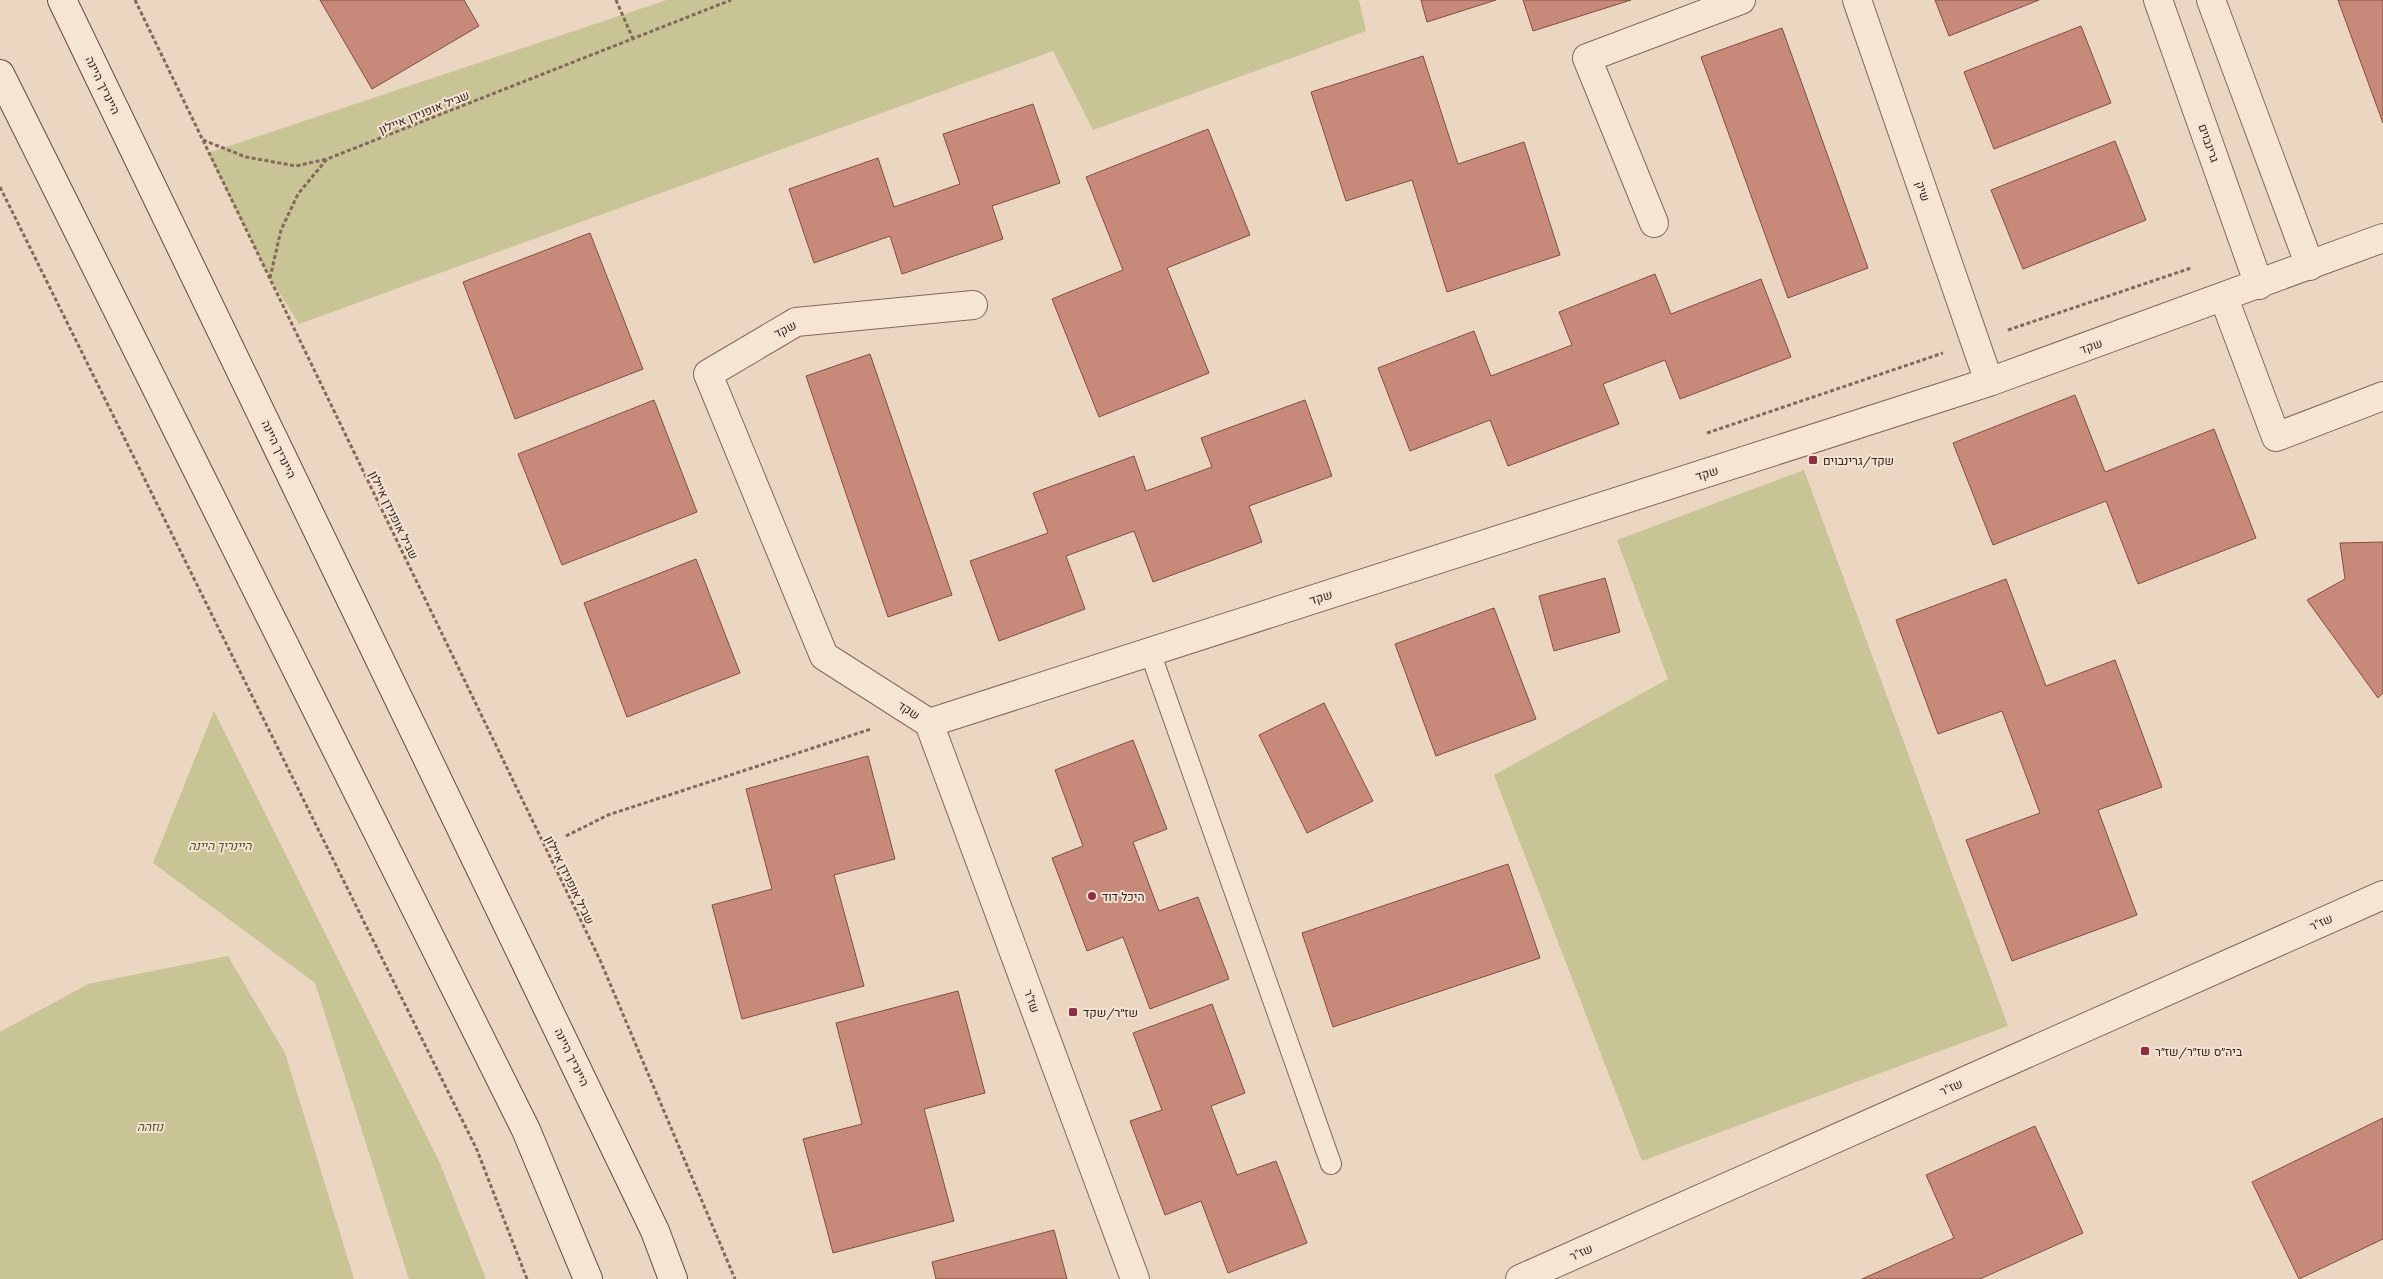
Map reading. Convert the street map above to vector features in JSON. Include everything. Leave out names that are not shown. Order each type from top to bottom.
[{"type":"street","name":"היינריך היינה","points":[[62,0],[655,1231],[673,1279]]},
{"type":"street","points":[[1654,222],[1587,58],[1740,0]]},
{"type":"street","name":"שיק","points":[[1857,0],[1989,382]]},
{"type":"street","name":"גרינבוים","points":[[2158,0],[2259,285]]},
{"type":"street","points":[[2211,0],[2310,266]]},
{"type":"street","points":[[0,74],[526,1130],[588,1279]]},
{"type":"street","name":"שקד","points":[[973,305],[796,322],[708,374],[824,656],[929,723],[1989,382],[2310,266],[2380,248]]},
{"type":"street","points":[[2224,298],[2276,437],[2383,396]]},
{"type":"street","name":"שז\"ר","points":[[929,723],[1135,1279]]},
{"type":"street","name":"שז\"ר","points":[[1520,1279],[2383,895]]},
{"type":"lane","points":[[1150,652],[1331,1164]]},
{"type":"path","points":[[135,0],[270,278]]},
{"type":"path","points":[[616,0],[633,39]]},
{"type":"path","name":"שביל אופנידן איילון","points":[[731,0],[327,159],[298,194],[281,230],[270,278],[600,960],[735,1279]]},
{"type":"path","points":[[203,140],[246,157],[296,166],[327,159]]},
{"type":"path","points":[[0,188],[477,1150],[526,1279]]},
{"type":"path","points":[[566,836],[608,815],[873,728]]},
{"type":"green space","points":[[667,0],[1359,0],[1366,31],[1093,130],[1053,51],[299,324],[270,278],[208,153]]},
{"type":"green space","points":[[1804,470],[2008,1026],[1642,1161],[1494,775],[1668,679],[1617,540]]},
{"type":"green space","name":"היינריך היינה","points":[[214,711],[439,1161],[486,1279],[409,1279],[315,983],[153,863]]},
{"type":"green space","name":"נוזהה","points":[[228,956],[285,1053],[354,1279],[0,1279],[0,1032],[88,984]]},
{"type":"building","points":[[320,0],[464,0],[479,26],[372,89]]},
{"type":"building","points":[[1421,0],[1496,0],[1427,22]]},
{"type":"building","points":[[1523,0],[1631,0],[1533,31]]},
{"type":"building","points":[[1935,0],[2039,0],[1949,36]]},
{"type":"building","points":[[2338,0],[2383,0],[2383,123]]},
{"type":"building","points":[[2081,26],[2111,103],[1994,149],[1964,72]]},
{"type":"building","points":[[1782,28],[1868,268],[1788,298],[1701,57]]},
{"type":"building","points":[[1423,56],[1458,164],[1524,142],[1560,255],[1447,292],[1412,180],[1346,201],[1311,92]]},
{"type":"building","points":[[1033,104],[1060,183],[992,206],[1003,239],[902,274],[890,236],[814,263],[789,189],[878,158],[894,207],[960,184],[943,134]]},
{"type":"building","points":[[1208,129],[1250,235],[1167,268],[1209,373],[1099,417],[1052,299],[1123,270],[1086,177]]},
{"type":"building","points":[[2115,141],[2146,220],[2023,269],[1991,190]]},
{"type":"building","points":[[590,233],[643,369],[515,419],[463,282]]},
{"type":"building","points":[[1655,274],[1671,314],[1761,279],[1791,357],[1680,399],[1665,360],[1603,384],[1619,424],[1508,466],[1490,420],[1410,451],[1378,368],[1474,331],[1491,376],[1572,345],[1559,312]]},
{"type":"building","points":[[870,354],[952,595],[888,617],[806,376]]},
{"type":"building","points":[[2075,395],[2105,472],[2214,429],[2256,538],[2138,584],[2106,501],[1993,545],[1953,443]]},
{"type":"building","points":[[654,400],[697,512],[562,565],[518,454]]},
{"type":"building","points":[[1305,400],[1332,476],[1249,506],[1262,542],[1153,582],[1134,531],[1066,556],[1085,609],[999,641],[970,561],[1048,533],[1033,493],[1134,456],[1146,491],[1212,467],[1201,438]]},
{"type":"building","points":[[2383,542],[2383,693],[2378,698],[2307,600],[2345,579],[2340,543]]},
{"type":"building","points":[[696,559],[740,673],[627,717],[584,603]]},
{"type":"building","points":[[1605,578],[1620,632],[1554,651],[1539,596]]},
{"type":"building","points":[[2006,579],[2046,686],[2115,660],[2162,787],[2098,810],[2137,915],[2012,961],[1966,840],[2040,813],[2002,711],[1938,734],[1896,620]]},
{"type":"building","points":[[1494,608],[1536,719],[1436,756],[1395,644]]},
{"type":"building","points":[[1324,703],[1373,801],[1307,833],[1259,735]]},
{"type":"building","points":[[1133,740],[1167,829],[1133,842],[1159,911],[1198,897],[1229,979],[1150,1009],[1123,937],[1087,951],[1052,858],[1083,846],[1055,770]]},
{"type":"building","points":[[868,756],[895,859],[834,875],[864,986],[742,1019],[712,905],[772,889],[746,789]]},
{"type":"building","points":[[1508,864],[1540,958],[1333,1027],[1302,933]]},
{"type":"building","points":[[958,991],[985,1093],[924,1109],[954,1221],[833,1253],[803,1139],[862,1124],[836,1023]]},
{"type":"building","points":[[1212,1004],[1245,1093],[1211,1106],[1237,1175],[1276,1161],[1307,1243],[1228,1273],[1201,1201],[1165,1215],[1130,1121],[1162,1110],[1133,1033]]},
{"type":"building","points":[[2383,1118],[2383,1239],[2299,1279],[2252,1182]]},
{"type":"building","points":[[2035,1126],[2083,1233],[1980,1279],[1862,1279],[1954,1238],[1926,1175]]},
{"type":"building","points":[[1054,1230],[1067,1279],[936,1279],[932,1262]]},
{"type":"place","name":"שקד/גרינבוים","points":[[1813,460]]},
{"type":"place","name":"היכל דוד","points":[[1092,896]]},
{"type":"place","name":"שז״ר/שקד","points":[[1073,1012]]},
{"type":"place","name":"ביה״ס שז״ר/שז״ר","points":[[2145,1051]]}]
